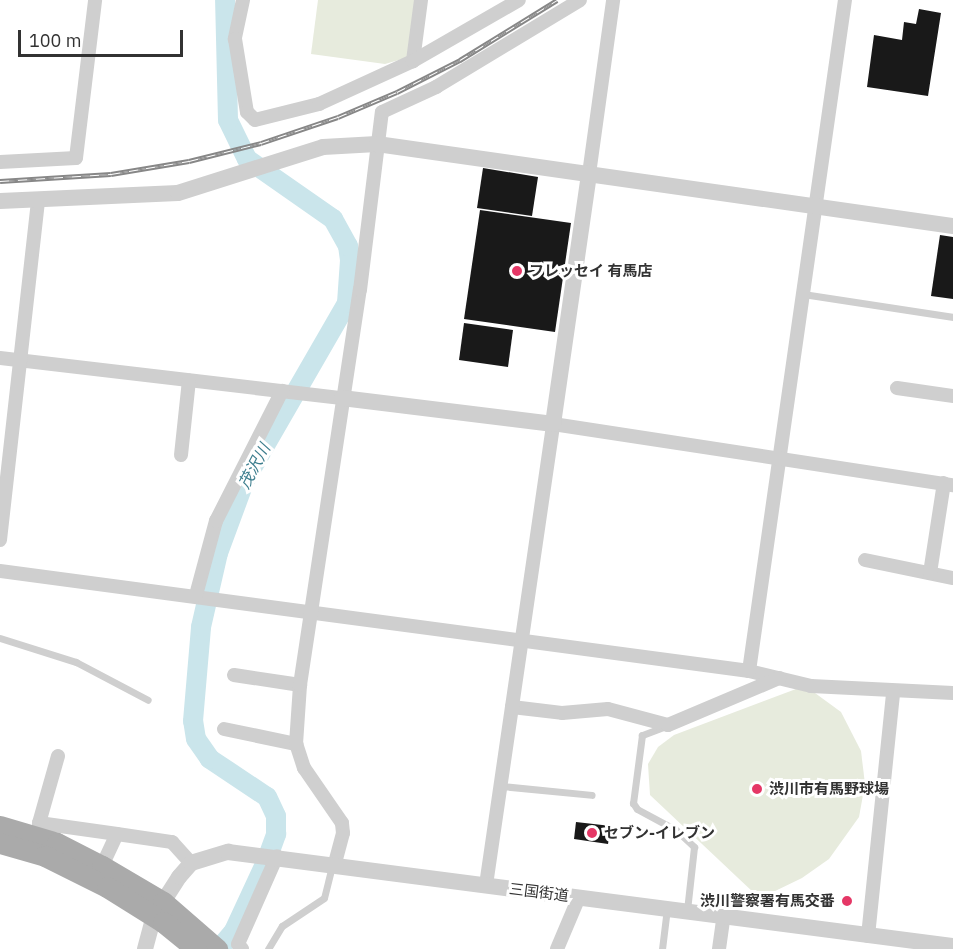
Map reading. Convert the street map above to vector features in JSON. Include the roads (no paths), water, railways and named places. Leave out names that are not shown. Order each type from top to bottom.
[{"type":"main road","points":[[0,826],[57,843],[102,866],[208,947]]},
{"type":"main road","points":[[0,843],[66,865],[158,909]]},
{"type":"street","points":[[0,162],[76,158],[95,0]]},
{"type":"street","points":[[243,0],[236,48],[247,112],[255,120],[319,104],[413,62],[519,0]]},
{"type":"street","points":[[413,62],[421,0]]},
{"type":"street","points":[[334,863],[344,833],[342,823],[304,768],[297,744],[300,685],[360,290],[382,112],[436,87],[580,0]]},
{"type":"street","points":[[486,885],[613,0]]},
{"type":"street","points":[[749,671],[845,0]]},
{"type":"street","points":[[0,201],[178,193],[323,147],[377,144],[953,226]]},
{"type":"street","points":[[0,540],[38,201]]},
{"type":"street","points":[[0,358],[553,424],[949,484],[930,573]]},
{"type":"street","points":[[181,455],[189,380]]},
{"type":"street","points":[[897,388],[953,396]]},
{"type":"street","points":[[198,595],[216,521],[282,391]]},
{"type":"street","points":[[865,560],[953,578]]},
{"type":"street","points":[[0,571],[216,597],[749,671],[811,686],[893,692],[953,693]]},
{"type":"street","points":[[234,675],[300,685]]},
{"type":"street","points":[[512,706],[562,713],[608,709],[668,725],[779,678]]},
{"type":"street","points":[[868,936],[893,692]]},
{"type":"street","points":[[224,729],[297,744]]},
{"type":"street","points":[[58,756],[39,823],[172,842],[191,863],[158,909],[145,949]]},
{"type":"street","points":[[102,866],[117,834]]},
{"type":"street","name":"三国街道","points":[[191,863],[228,852],[269,855],[953,946]]},
{"type":"street","points":[[243,949],[238,944],[269,855]]},
{"type":"street","points":[[557,949],[579,897]]},
{"type":"street","points":[[719,949],[724,915]]},
{"type":"lane","points":[[803,294],[953,317]]},
{"type":"lane","points":[[0,638],[76,662],[148,700]]},
{"type":"lane","points":[[668,725],[642,735],[633,803],[694,847],[687,910]]},
{"type":"lane","points":[[501,786],[592,795]]},
{"type":"lane","points":[[268,949],[282,926],[324,898],[334,863]]},
{"type":"lane","points":[[662,949],[668,908]]},
{"type":"waterway","name":"茂沢川","points":[[219,949],[234,931],[266,862],[276,834],[276,816],[267,797],[210,759],[196,739],[193,721],[201,627],[218,553],[245,480],[347,303],[350,260],[348,246],[333,219],[247,159],[228,120],[225,0]]},
{"type":"railway","points":[[0,181],[111,174],[189,161],[261,143],[338,117],[397,92],[460,60],[557,0]]},
{"type":"place","name":"フレッセイ 有馬店","points":[[517,271]]},
{"type":"place","name":"渋川市有馬野球場","points":[[757,789]]},
{"type":"place","name":"セブン-イレブン","points":[[592,833]]},
{"type":"place","name":"渋川警察署有馬交番","points":[[847,901]]}]
